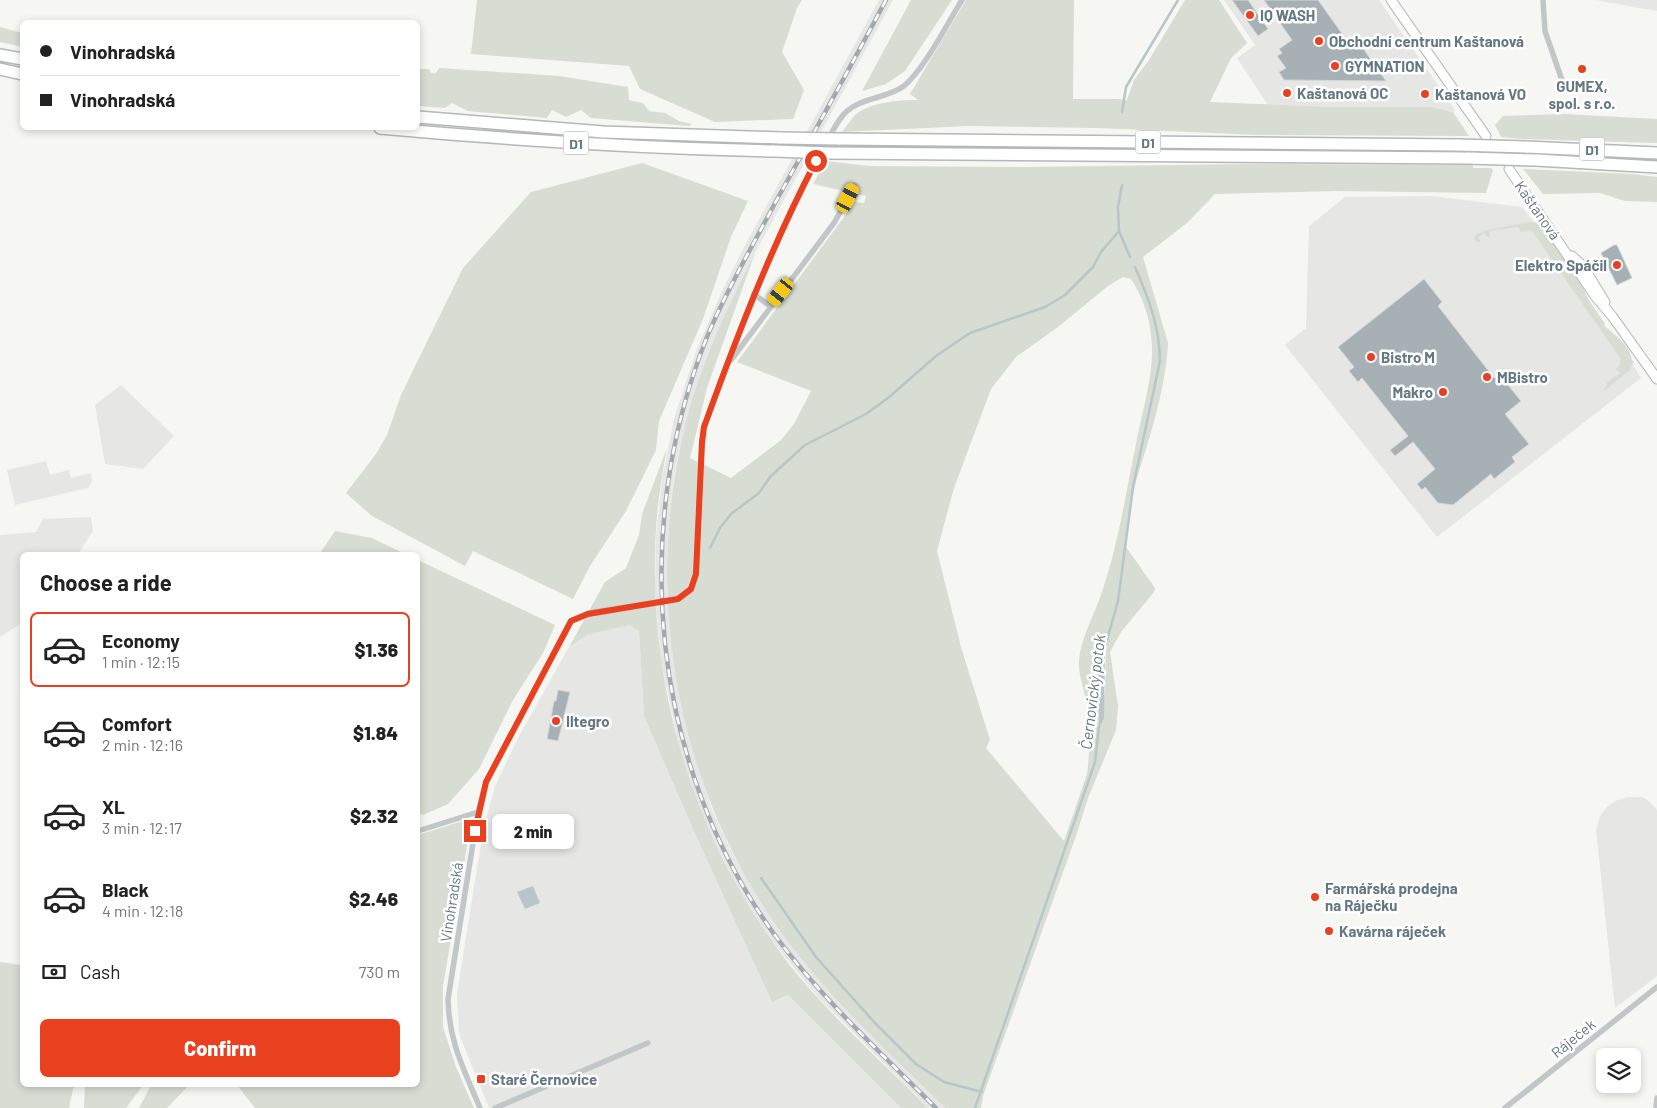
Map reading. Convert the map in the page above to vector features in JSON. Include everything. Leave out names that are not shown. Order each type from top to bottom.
[{"type":"highway","points":[[0,55],[20,59]]},
{"type":"highway","points":[[0,69],[20,74]]},
{"type":"highway","name":"D1","points":[[420,117],[603,132],[781,138],[835,136],[1458,145],[1657,153]]},
{"type":"highway","name":"D1","points":[[403,130],[603,145],[830,153],[1468,158],[1657,167]]},
{"type":"main road","points":[[1390,0],[1486,136]]},
{"type":"main road","name":"Kaštanová","points":[[1509,168],[1566,251],[1583,266],[1599,290],[1612,316],[1657,379]]},
{"type":"street","points":[[835,136],[841,117],[850,109],[894,91],[908,81],[926,57],[962,0]]},
{"type":"street","points":[[1543,0],[1542,12],[1545,31],[1564,86]]},
{"type":"street","name":"Vinohradská","points":[[480,1108],[452,1042],[448,1020],[448,999],[478,812],[486,782],[571,621],[588,614],[671,601],[684,596],[691,589],[696,574],[704,427],[754,294],[785,222],[816,161]]},
{"type":"street","name":"Vinohradská","points":[[726,366],[834,223],[855,185]]},
{"type":"street","points":[[754,294],[770,306]]},
{"type":"street","points":[[420,829],[478,812]]},
{"type":"street","name":"Ráječek","points":[[1505,1108],[1657,987]]},
{"type":"street","points":[[495,1108],[648,1043]]},
{"type":"street","points":[[1656,1108],[1657,1098]]},
{"type":"shaded area","points":[[477,0],[802,0],[797,8],[782,52],[804,90],[793,119],[715,122],[640,89],[629,66],[471,54]]},
{"type":"shaded area","points":[[879,0],[893,0],[755,253],[707,355],[695,390],[679,450],[673,482],[668,537],[667,590],[673,659],[692,748],[711,807],[732,853],[758,898],[799,957],[827,989],[945,1108],[928,1108],[818,997],[767,935],[735,883],[700,811],[680,751],[661,661],[655,590],[656,537],[662,480],[674,419],[696,351],[744,247]]},
{"type":"shaded area","points":[[911,0],[952,0],[905,71],[886,84],[862,91]]},
{"type":"shaded area","points":[[966,0],[1074,0],[1073,99],[1127,100],[1134,80],[1149,60],[1185,0],[1219,0],[1247,43],[1231,58],[1210,102],[1333,107],[1432,107],[1453,112],[1469,136],[1259,135],[1097,128],[968,126],[842,132],[860,111],[893,101],[918,100],[910,94]]},
{"type":"shaded area","points":[[1224,0],[1379,0],[1455,110],[1453,112],[1432,107],[1268,105],[1237,58],[1255,45]]},
{"type":"shaded area","points":[[1596,0],[1657,0],[1657,11],[1628,6]]},
{"type":"shaded area","points":[[0,27],[20,32],[20,47],[0,42]]},
{"type":"shaded area","points":[[439,68],[559,76],[628,87],[629,100],[643,103],[649,111],[665,113],[679,121],[692,124],[689,126],[591,118],[581,110],[566,117],[552,110],[547,118],[468,111],[452,103],[445,108],[420,106],[420,69],[429,69],[431,73],[436,73]]},
{"type":"shaded area","points":[[1564,114],[1657,119],[1657,143],[1501,137],[1495,125],[1503,116]]},
{"type":"shaded area","points":[[826,161],[869,166],[1026,167],[1251,164],[1473,165],[1473,168],[1491,168],[1493,170],[1486,193],[1336,191],[1215,194],[1187,223],[1143,257],[1168,343],[1158,408],[1136,480],[1126,547],[1155,588],[1154,592],[1121,632],[1110,652],[1118,706],[1116,730],[1088,798],[983,1096],[981,1108],[945,1108],[836,999],[796,953],[778,928],[743,872],[714,812],[692,750],[677,685],[669,619],[667,553],[673,487],[686,422],[707,357],[755,253],[707,388],[690,458],[731,478],[781,440],[794,424],[811,391],[737,362],[855,202],[864,203],[866,196],[813,184]],"holes":[[[1123,277],[1131,279],[1149,320],[1152,361],[1148,389],[1113,556],[1080,653],[1080,673],[1089,722],[1088,766],[1064,841],[986,748],[990,740],[961,647],[937,551],[954,488],[991,389],[1016,357],[1058,327],[1108,286]],[[1106,647],[1105,691],[1099,728],[1098,671]]]},
{"type":"shaded area","points":[[642,163],[748,201],[731,237],[703,319],[659,421],[656,450],[626,511],[590,566],[573,599],[473,551],[465,566],[372,516],[346,493],[376,454],[387,435],[401,395],[463,268],[531,192]]},
{"type":"shaded area","points":[[1523,169],[1632,174],[1657,177],[1657,202],[1625,201],[1600,193],[1543,194]]},
{"type":"shaded area","points":[[1432,196],[1522,207],[1534,222],[1539,223],[1579,279],[1588,299],[1606,329],[1608,328],[1621,340],[1630,353],[1632,361],[1634,361],[1633,365],[1641,378],[1437,537],[1285,345],[1306,328],[1309,226],[1345,197]]},
{"type":"shaded area","points":[[1529,222],[1539,223],[1579,279],[1588,299],[1604,325],[1625,345],[1632,361],[1634,361],[1630,370],[1604,391],[1607,383],[1620,373],[1616,369],[1620,364],[1620,358],[1532,231],[1520,232],[1519,227],[1489,231],[1490,237],[1487,237],[1484,233],[1478,238],[1481,242],[1477,242],[1474,239],[1475,235],[1487,230]]},
{"type":"shaded area","points":[[121,385],[174,436],[143,469],[105,464],[95,405]]},
{"type":"shaded area","points":[[667,448],[657,515],[655,575],[658,635],[667,694],[681,752],[700,808],[725,863],[754,915],[789,964],[821,1002],[928,1108],[901,1108],[788,995],[772,1002],[644,716],[639,631],[630,625],[587,635],[569,647],[605,582],[626,568],[639,535],[642,514]]},
{"type":"shaded area","points":[[46,461],[50,475],[69,470],[71,478],[91,473],[92,481],[88,488],[15,505],[7,470]]},
{"type":"shaded area","points":[[91,517],[93,531],[79,552],[20,552],[20,624],[0,637],[0,535],[36,532],[43,519]]},
{"type":"shaded area","points":[[335,531],[372,538],[401,552],[321,552]]},
{"type":"shaded area","points":[[420,561],[555,625],[543,653],[513,700],[479,769],[448,804],[423,815],[420,814]]},
{"type":"shaded area","points":[[630,625],[639,631],[644,716],[772,1002],[788,995],[901,1108],[489,1108],[459,1034],[457,993],[483,831],[495,786],[519,736],[569,647],[587,635]]},
{"type":"shaded area","points":[[1105,645],[1104,718],[1099,729],[1098,671]]},
{"type":"shaded area","points":[[1628,797],[1642,797],[1649,801],[1657,810],[1657,976],[1615,1008],[1596,830],[1600,816],[1607,807],[1615,801]]},
{"type":"shaded area","points":[[463,821],[470,829],[443,986],[443,1027],[456,1067],[474,1108],[255,1108],[239,1087],[420,1087],[420,834]]},
{"type":"shaded area","points":[[533,886],[540,903],[525,909],[517,892]]},
{"type":"shaded area","points":[[0,962],[20,965],[20,1087],[74,1087],[69,1108],[0,1108]]},
{"type":"shaded area","points":[[85,1087],[142,1087],[126,1108],[84,1108]]},
{"type":"shaded area","points":[[150,1087],[187,1087],[167,1108],[139,1108]]},
{"type":"building","name":"IQ WASH","points":[[1232,0],[1248,0],[1268,29],[1258,36]]},
{"type":"building","name":"Obchodní centrum Kaštanová","points":[[1264,0],[1318,0],[1348,42],[1355,37],[1386,81],[1284,80],[1279,72],[1286,68],[1277,56],[1282,53],[1279,49],[1292,40]]},
{"type":"building","name":"Elektro Spáčil","points":[[1617,245],[1632,278],[1617,285],[1601,253]]},
{"type":"building","name":"Makro","points":[[1424,279],[1442,302],[1438,306],[1494,378],[1499,374],[1521,401],[1505,414],[1529,444],[1512,457],[1515,462],[1494,479],[1491,474],[1453,505],[1438,503],[1425,487],[1422,490],[1417,484],[1435,469],[1413,442],[1395,456],[1390,450],[1408,436],[1362,378],[1358,382],[1349,371],[1354,367],[1338,347]]},
{"type":"building","name":"Iltegro","points":[[558,690],[570,692],[558,741],[547,739]]},
{"type":"waterway","name":"Černovický potok","points":[[1122,112],[1126,87],[1178,0]]},
{"type":"waterway","name":"Černovický potok","points":[[1122,185],[1118,207],[1119,231],[1130,257]]},
{"type":"waterway","points":[[710,548],[720,528],[731,514],[759,493],[770,477],[805,445],[866,414],[888,398],[936,356],[970,333],[1045,307],[1065,295],[1093,267],[1101,252],[1119,231]]},
{"type":"waterway","name":"Černovický potok","points":[[1105,647],[1118,601],[1133,487],[1160,361],[1156,324],[1135,267]]},
{"type":"waterway","name":"Černovický potok","points":[[975,1108],[1095,762],[1099,727]]},
{"type":"waterway","points":[[761,878],[816,957],[875,1023],[916,1064],[944,1082],[982,1092]]},
{"type":"railway","points":[[886,0],[775,203],[722,303],[707,337],[682,412],[667,488],[661,566],[665,644],[678,721],[701,796],[733,867],[774,934],[792,958],[852,1024],[936,1108]]},
{"type":"place","name":"IQ WASH","points":[[1250,15]]},
{"type":"place","name":"Obchodní centrum Kaštanová","points":[[1319,41]]},
{"type":"place","name":"GYMNATION","points":[[1335,66]]},
{"type":"place","name":"GUMEX, spol. s r.o.","points":[[1582,69]]},
{"type":"place","name":"Kaštanová OC","points":[[1287,93]]},
{"type":"place","name":"Kaštanová VO","points":[[1425,94]]},
{"type":"place","name":"Elektro Spáčil","points":[[1617,265]]},
{"type":"place","name":"Bistro M","points":[[1371,357]]},
{"type":"place","name":"MBistro","points":[[1487,377]]},
{"type":"place","name":"Makro","points":[[1443,392]]},
{"type":"place","name":"Iltegro","points":[[556,721]]},
{"type":"place","name":"Farmářská prodejna na Ráječku","points":[[1315,897]]},
{"type":"place","name":"Kavárna ráječek","points":[[1329,931]]},
{"type":"place","name":"Staré Černovice","points":[[481,1079]]},
{"type":"route","points":[[475,831],[486,782],[564,631],[571,621],[588,614],[671,601],[684,596],[691,589],[696,574],[704,427],[754,294],[785,222],[816,161]]}]
